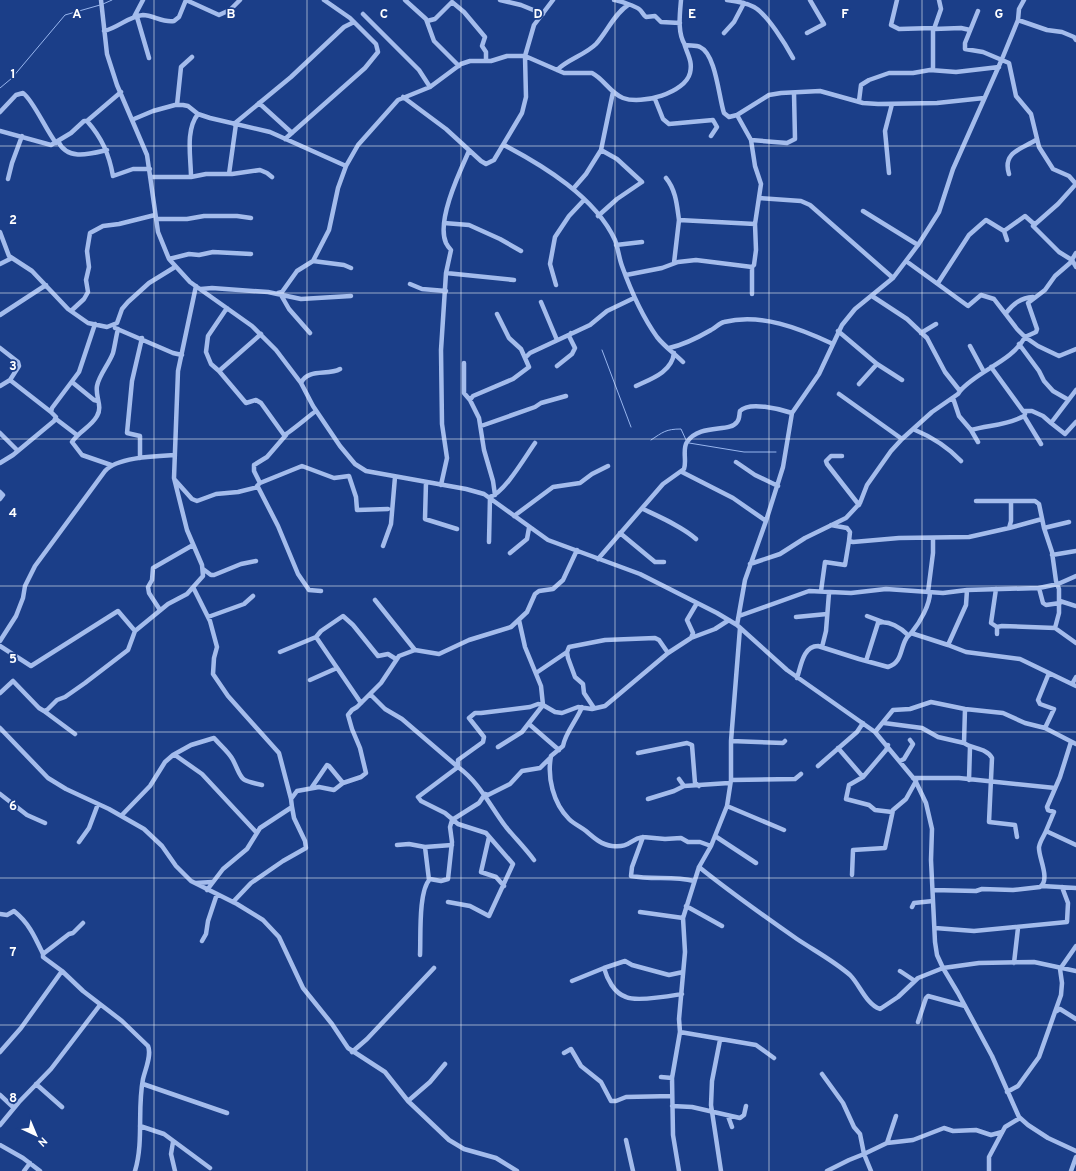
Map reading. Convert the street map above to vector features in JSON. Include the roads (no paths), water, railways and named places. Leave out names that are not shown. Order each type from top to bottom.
[{"type":"street","points":[[101,0],[107,54],[148,155],[155,217],[161,244],[169,259],[175,267],[198,287],[261,334],[276,350],[301,383],[316,411],[340,446],[355,464],[366,471],[466,489],[492,496],[529,528],[548,540],[640,574],[697,603],[729,620],[797,678],[863,723],[875,732],[888,746],[914,780],[926,804],[932,830],[931,860],[937,955],[943,968],[992,1056],[1020,1118],[1048,1138],[1076,1151]]},
{"type":"street","points":[[143,0],[136,17],[149,58]]},
{"type":"street","points":[[104,31],[143,15],[174,21],[179,17],[186,0],[218,15],[230,10],[240,0]]},
{"type":"street","points":[[285,139],[360,72],[378,52],[376,44],[347,15],[324,0]]},
{"type":"street","points":[[405,0],[427,21],[434,41],[459,66]]},
{"type":"street","points":[[500,0],[521,4],[543,14]]},
{"type":"street","points":[[403,97],[422,110],[486,164],[494,160],[522,113],[526,102],[525,56],[534,25],[553,0]]},
{"type":"street","points":[[614,0],[621,1],[638,8],[646,17],[655,16],[661,22],[680,23]]},
{"type":"street","points":[[280,294],[297,271],[313,261],[329,230],[338,188],[346,166],[358,145],[394,103],[403,97],[430,87],[459,66],[470,61],[486,61],[507,56],[525,56],[567,73],[592,73],[613,92],[626,99],[655,99],[683,85],[688,79],[691,63],[684,43],[680,23],[681,0]]},
{"type":"street","points":[[726,0],[744,3],[759,11],[781,38],[794,58]]},
{"type":"street","points":[[808,33],[824,24],[810,0]]},
{"type":"street","points":[[897,0],[891,25],[899,28],[934,28],[936,30],[960,28],[970,30]]},
{"type":"street","points":[[933,70],[934,28],[941,9],[939,0]]},
{"type":"street","points":[[679,1171],[673,1135],[672,1078],[680,1032],[679,1019],[685,946],[683,918],[699,867],[711,846],[727,806],[731,782],[731,741],[739,616],[745,580],[778,486],[786,452],[788,430],[792,413],[818,374],[838,331],[855,309],[893,278],[918,245],[938,212],[944,199],[953,169],[999,67],[1018,20],[1019,10],[1024,0]]},
{"type":"street","points":[[427,21],[435,19],[452,2],[464,12],[485,37],[482,46],[486,52],[486,61]]},
{"type":"street","points":[[724,33],[734,22],[744,3]]},
{"type":"street","points":[[557,70],[567,61],[594,46],[621,10],[628,5]]},
{"type":"street","points":[[978,11],[965,43],[965,49],[979,51],[1002,59],[1010,65],[1016,96],[1030,112],[1038,147],[1053,169],[1069,176],[1076,184],[1058,204],[1034,224]]},
{"type":"street","points":[[363,14],[419,70],[430,87]]},
{"type":"street","points":[[1018,20],[1047,30],[1062,32],[1074,37],[1076,40]]},
{"type":"street","points":[[229,174],[235,124],[306,64],[344,27],[354,22]]},
{"type":"street","points":[[684,43],[699,46],[704,50],[716,75],[724,113],[729,117],[737,115],[769,95],[820,91],[859,101],[892,104],[984,98]]},
{"type":"street","points":[[177,105],[181,67],[192,57]]},
{"type":"street","points":[[859,101],[861,85],[869,80],[889,73],[912,73],[933,70],[956,72],[999,67]]},
{"type":"street","points":[[0,131],[22,136],[48,145],[57,142],[84,121],[87,121],[122,92]]},
{"type":"street","points":[[573,189],[586,174],[601,150],[613,92]]},
{"type":"street","points":[[0,112],[16,95],[23,93],[30,101],[43,125],[65,150],[81,156],[107,150]]},
{"type":"street","points":[[751,140],[787,143],[795,139],[794,93]]},
{"type":"street","points":[[655,99],[662,119],[669,124],[714,120],[716,128],[711,136]]},
{"type":"street","points":[[259,103],[292,133]]},
{"type":"street","points":[[889,173],[885,131],[892,104]]},
{"type":"street","points":[[134,119],[153,111],[177,105],[188,106],[198,114],[235,124],[254,127],[346,166]]},
{"type":"street","points":[[191,177],[191,130],[193,120],[198,114]]},
{"type":"street","points":[[737,115],[751,140],[755,166],[761,184],[755,224],[756,262],[752,266],[752,294]]},
{"type":"street","points":[[87,121],[99,135],[107,150],[113,176],[133,169],[150,169]]},
{"type":"street","points":[[8,179],[22,136]]},
{"type":"street","points":[[1009,174],[1006,166],[1007,158],[1015,150],[1036,140]]},
{"type":"street","points":[[504,145],[573,189],[598,216],[616,245],[634,298],[652,329],[683,362]]},
{"type":"street","points":[[441,485],[447,458],[444,445],[442,342],[446,273],[451,250],[445,241],[444,223],[454,184],[469,150]]},
{"type":"street","points":[[598,216],[617,199],[642,182],[618,159],[601,150]]},
{"type":"street","points":[[150,177],[191,177],[206,174],[229,174],[260,170],[265,171],[272,177]]},
{"type":"street","points":[[666,178],[671,184],[676,199],[680,220],[674,263]]},
{"type":"street","points":[[759,198],[801,201],[810,205],[893,278]]},
{"type":"street","points":[[556,284],[550,264],[555,237],[569,216],[584,200]]},
{"type":"street","points":[[863,211],[918,245]]},
{"type":"street","points":[[71,311],[84,299],[88,292],[86,280],[89,267],[87,251],[91,232],[104,226],[155,217],[187,219],[204,216],[237,216],[251,218]]},
{"type":"street","points":[[1004,231],[1025,216],[1059,252],[1072,260],[1076,266]]},
{"type":"street","points":[[680,220],[755,224]]},
{"type":"street","points":[[938,283],[969,235],[986,220],[1004,231],[1007,240]]},
{"type":"street","points":[[444,223],[469,225],[500,239],[521,251]]},
{"type":"street","points":[[0,232],[7,253],[32,271],[64,306],[88,323],[115,328],[142,338],[172,352],[182,354]]},
{"type":"street","points":[[616,245],[642,242]]},
{"type":"street","points":[[169,259],[189,254],[199,255],[214,252],[251,254]]},
{"type":"street","points":[[750,564],[780,554],[846,518],[859,505],[868,485],[891,451],[912,429],[1010,353],[1025,337],[1036,332],[1037,329],[1028,303],[1033,297],[1045,290],[1055,276],[1072,260],[1076,253]]},
{"type":"street","points":[[0,264],[12,258]]},
{"type":"street","points":[[626,275],[662,268],[674,263],[702,260],[752,266]]},
{"type":"street","points":[[313,261],[344,265],[351,268]]},
{"type":"street","points":[[906,261],[968,306],[981,295],[994,299],[1017,329],[1038,346],[1059,356],[1076,349]]},
{"type":"street","points":[[111,466],[82,455],[72,442],[77,434],[82,432],[98,415],[101,407],[98,401],[97,386],[113,352],[115,328],[122,309],[149,283],[175,267]]},
{"type":"street","points":[[446,273],[514,280]]},
{"type":"street","points":[[410,284],[422,289],[446,291]]},
{"type":"street","points":[[0,315],[46,285]]},
{"type":"street","points":[[198,287],[280,294],[301,299],[351,296]]},
{"type":"street","points":[[44,711],[57,700],[65,697],[85,683],[128,650],[135,631],[160,610],[194,589],[203,576],[200,556],[193,545],[187,530],[174,478],[177,386],[182,354],[198,287]]},
{"type":"street","points":[[280,294],[290,309],[310,333]]},
{"type":"street","points":[[872,296],[907,319],[931,342],[945,372],[960,391]]},
{"type":"street","points":[[1006,313],[1014,303],[1033,297]]},
{"type":"street","points":[[525,358],[530,352],[590,326],[607,311],[634,298]]},
{"type":"street","points":[[542,302],[557,340]]},
{"type":"street","points":[[227,308],[212,328],[207,342],[208,359],[246,403],[258,400],[278,429],[286,435]]},
{"type":"street","points":[[470,400],[473,396],[513,379],[528,368],[529,365],[519,346],[509,338],[497,314]]},
{"type":"street","points":[[669,348],[711,330],[724,322],[735,322],[742,318],[770,320],[815,335],[833,344]]},
{"type":"street","points":[[51,412],[52,408],[79,372],[95,324]]},
{"type":"street","points":[[922,333],[936,324]]},
{"type":"street","points":[[838,331],[877,364],[902,380]]},
{"type":"street","points":[[557,366],[572,354],[575,348],[569,336],[571,333]]},
{"type":"street","points":[[219,371],[261,334]]},
{"type":"street","points":[[140,458],[140,436],[127,433],[132,381],[142,338]]},
{"type":"street","points":[[1019,344],[1039,370],[1044,381],[1054,391],[1068,399]]},
{"type":"street","points":[[970,346],[984,372]]},
{"type":"street","points":[[0,348],[19,363],[17,370],[10,380],[0,386]]},
{"type":"street","points":[[636,386],[661,373],[672,363],[674,353]]},
{"type":"street","points":[[464,363],[464,394],[470,400],[479,418],[484,450],[493,481],[489,542]]},
{"type":"street","points":[[859,384],[877,364]]},
{"type":"street","points":[[992,367],[1025,414],[1041,444]]},
{"type":"street","points":[[301,383],[308,375],[324,371],[336,372],[340,369]]},
{"type":"street","points":[[10,380],[51,412],[56,419],[77,434]]},
{"type":"street","points":[[72,382],[94,400],[98,401]]},
{"type":"street","points":[[1051,424],[1076,390]]},
{"type":"street","points":[[839,394],[902,439]]},
{"type":"street","points":[[481,426],[535,407],[541,403],[566,396]]},
{"type":"street","points":[[953,398],[959,416],[971,430],[978,442]]},
{"type":"street","points":[[598,559],[667,480],[682,472],[685,467],[686,445],[688,441],[704,430],[717,429],[736,424],[743,408],[755,406],[792,413]]},
{"type":"street","points":[[316,411],[286,435],[267,457],[254,465],[254,471],[298,574],[308,590],[321,591]]},
{"type":"street","points":[[971,430],[994,424],[1006,423],[1032,411],[1043,416],[1065,434],[1076,422]]},
{"type":"street","points":[[0,463],[56,419]]},
{"type":"street","points":[[912,429],[931,437],[946,446],[961,461]]},
{"type":"street","points":[[0,432],[17,450]]},
{"type":"street","points":[[492,496],[535,443]]},
{"type":"street","points":[[0,642],[16,616],[23,598],[25,586],[35,566],[105,471],[111,466],[140,458],[175,455]]},
{"type":"street","points":[[842,456],[831,456],[826,461],[827,464],[859,505]]},
{"type":"street","points":[[736,462],[755,475],[778,486]]},
{"type":"street","points":[[174,478],[192,499],[197,501],[216,494],[238,492],[259,485],[302,466],[334,478],[349,476],[356,497],[357,510],[388,509]]},
{"type":"street","points":[[514,516],[553,487],[580,484],[592,474],[608,466]]},
{"type":"street","points":[[682,472],[733,498],[766,521]]},
{"type":"street","points":[[383,546],[391,524],[395,477]]},
{"type":"street","points":[[426,482],[425,519],[457,529]]},
{"type":"street","points":[[0,492],[3,495],[0,498]]},
{"type":"street","points":[[976,501],[1038,502],[1044,528],[1049,539],[1058,584],[1060,602],[1058,621],[1055,628]]},
{"type":"street","points":[[1009,528],[1011,521],[1011,502]]},
{"type":"street","points":[[643,508],[678,528],[687,530],[696,539]]},
{"type":"street","points":[[850,541],[899,538],[933,539],[969,537],[1042,519]]},
{"type":"street","points":[[1044,528],[1069,522]]},
{"type":"street","points":[[821,591],[826,562],[845,565],[850,541],[850,532],[847,528],[831,525]]},
{"type":"street","points":[[510,553],[527,539],[529,528]]},
{"type":"street","points":[[620,533],[655,562],[664,562]]},
{"type":"street","points":[[797,678],[809,648],[812,646],[822,647],[888,667],[893,666],[901,655],[910,634],[930,600],[929,592],[933,539]]},
{"type":"street","points":[[160,610],[149,593],[148,587],[152,580],[153,568],[193,545]]},
{"type":"street","points":[[291,799],[300,790],[319,787],[332,790],[343,783],[362,777],[366,773],[360,748],[348,718],[352,710],[361,703],[388,675],[396,659],[414,650],[439,654],[469,640],[508,629],[527,612],[535,594],[540,591],[553,589],[563,580],[577,550]]},
{"type":"street","points":[[1052,556],[1076,551]]},
{"type":"street","points":[[203,569],[214,576],[241,564],[256,561]]},
{"type":"street","points":[[739,616],[804,592],[821,591],[850,593],[886,588],[943,593],[967,590],[1039,588],[1058,584],[1076,576]]},
{"type":"street","points":[[1039,588],[1043,603],[1046,605],[1060,602],[1076,606]]},
{"type":"street","points":[[194,589],[208,617],[217,649],[214,658],[213,674],[228,696],[279,753],[291,799],[294,818],[305,841],[306,848],[283,860],[251,883],[233,902]]},
{"type":"street","points":[[996,589],[991,623],[997,628]]},
{"type":"street","points":[[948,645],[966,605],[967,590]]},
{"type":"street","points":[[822,647],[826,631],[829,592]]},
{"type":"street","points":[[208,617],[244,604],[253,596]]},
{"type":"street","points":[[374,600],[414,650]]},
{"type":"street","points":[[691,638],[692,633],[687,620],[697,603]]},
{"type":"street","points":[[0,646],[31,666],[118,611],[135,631]]},
{"type":"street","points":[[796,617],[827,614]]},
{"type":"street","points":[[280,652],[316,637],[321,631],[344,616],[378,656],[388,654],[396,659]]},
{"type":"street","points":[[867,616],[902,629],[910,634],[974,654],[1014,657],[1074,685],[1076,676]]},
{"type":"street","points":[[498,747],[519,735],[543,705],[541,686],[525,647],[519,620]]},
{"type":"street","points":[[458,767],[458,760],[483,742],[484,737],[469,718],[475,713],[528,707],[538,704],[559,713],[582,707],[592,709],[610,703],[632,682],[668,653],[691,638],[715,629],[729,620]]},
{"type":"street","points":[[866,661],[875,628],[878,623],[883,622]]},
{"type":"street","points":[[997,628],[1002,626],[1055,628],[1076,643]]},
{"type":"street","points":[[997,628],[997,634]]},
{"type":"street","points":[[316,637],[361,703]]},
{"type":"street","points":[[536,672],[567,652],[569,647],[578,644],[605,640],[636,638],[657,639],[668,653]]},
{"type":"street","points":[[567,652],[575,677],[583,684],[584,693],[594,708]]},
{"type":"street","points":[[310,680],[337,668]]},
{"type":"street","points":[[1045,728],[1054,709],[1040,704],[1038,700],[1049,673]]},
{"type":"street","points":[[0,694],[13,681],[44,711],[74,734]]},
{"type":"street","points":[[370,694],[385,709],[402,719],[469,775],[485,794],[506,826],[534,860]]},
{"type":"street","points":[[875,732],[884,723],[893,710],[910,709],[931,702],[965,709],[1003,713],[1025,723],[1045,728],[1074,743],[1047,807],[1048,810],[1054,812],[1039,848],[1043,864],[1044,881],[1042,886]]},
{"type":"street","points":[[485,794],[488,795],[510,784],[522,771],[540,768],[563,746],[564,738],[575,723],[582,707]]},
{"type":"street","points":[[964,743],[965,709]]},
{"type":"street","points":[[818,766],[857,732],[863,723]]},
{"type":"street","points":[[884,723],[922,728],[938,737],[964,743],[970,747],[984,750],[990,754],[992,763],[989,822],[1015,826],[1017,838]]},
{"type":"street","points":[[529,724],[559,750]]},
{"type":"street","points":[[0,728],[48,778],[150,833],[162,846],[176,866],[196,883],[207,890],[233,902],[263,920],[276,933],[303,988],[352,1052],[377,1065],[385,1072],[408,1101],[431,1124],[461,1148],[496,1158],[517,1171]]},
{"type":"street","points":[[121,816],[150,786],[165,762],[191,745],[214,738],[232,759],[239,776],[246,782],[262,785]]},
{"type":"street","points":[[900,761],[904,759],[913,744],[910,740]]},
{"type":"street","points":[[731,741],[783,743],[785,741]]},
{"type":"street","points":[[638,753],[687,743],[692,745],[695,783],[699,786]]},
{"type":"street","points":[[888,746],[863,777],[849,786],[846,799],[869,805],[875,810],[892,812]]},
{"type":"street","points":[[969,780],[970,747]]},
{"type":"street","points":[[838,748],[863,777]]},
{"type":"street","points":[[175,755],[202,774],[256,832]]},
{"type":"street","points":[[550,758],[550,773],[554,794],[570,819],[600,842],[608,845],[625,846],[635,838],[681,838],[688,842],[700,842],[711,846]]},
{"type":"street","points":[[312,787],[327,765],[330,766],[343,783]]},
{"type":"street","points":[[448,902],[470,906],[490,916],[513,864],[486,833],[475,831],[452,820],[445,813],[421,801],[418,797],[458,767]]},
{"type":"street","points":[[648,799],[674,791],[684,786],[795,779],[801,774]]},
{"type":"street","points":[[679,779],[684,786]]},
{"type":"street","points":[[914,780],[969,780],[1054,788]]},
{"type":"street","points":[[852,875],[853,850],[885,848],[887,846],[892,812],[906,799],[914,780]]},
{"type":"street","points":[[0,794],[28,815],[45,823]]},
{"type":"street","points":[[429,880],[441,881],[448,878],[452,845],[450,828],[452,820],[479,803],[485,794]]},
{"type":"street","points":[[79,842],[89,828],[98,804]]},
{"type":"street","points":[[207,890],[223,869],[247,849],[256,832],[292,806]]},
{"type":"street","points":[[727,806],[784,830]]},
{"type":"street","points":[[1046,831],[1076,845]]},
{"type":"street","points":[[715,836],[756,863]]},
{"type":"street","points":[[489,837],[481,872],[496,877],[504,886]]},
{"type":"street","points":[[643,837],[632,867],[631,876],[643,878],[682,878],[694,881]]},
{"type":"street","points":[[397,845],[409,844],[425,847],[452,845]]},
{"type":"street","points":[[420,955],[421,909],[429,880],[425,847]]},
{"type":"street","points":[[699,867],[715,881],[816,950],[850,976],[867,998],[878,1008],[885,1006],[894,1000],[921,976],[943,968],[979,962],[1034,962],[1060,969],[1076,971]]},
{"type":"street","points":[[196,883],[212,882]]},
{"type":"street","points":[[933,890],[976,891],[982,889],[1004,888],[1013,890],[1042,886],[1076,888]]},
{"type":"street","points":[[935,928],[974,930],[1018,928],[1067,922],[1068,903],[1062,887]]},
{"type":"street","points":[[202,941],[206,934],[208,920],[217,894]]},
{"type":"street","points":[[912,907],[914,903],[934,901]]},
{"type":"street","points":[[686,906],[722,926]]},
{"type":"street","points":[[0,914],[6,915],[14,911],[20,916],[30,928],[46,961],[62,972],[75,985],[122,1021],[148,1046],[150,1052],[143,1084],[138,1156],[135,1171]]},
{"type":"street","points":[[640,912],[683,918]]},
{"type":"street","points":[[43,954],[68,934],[73,933],[83,923]]},
{"type":"street","points":[[1014,963],[1018,928]]},
{"type":"street","points":[[1007,1092],[1018,1086],[1035,1064],[1061,995],[1062,983],[1060,969],[1076,946]]},
{"type":"street","points":[[572,981],[625,961],[632,965],[669,975],[683,972]]},
{"type":"street","points":[[352,1052],[367,1039],[434,968]]},
{"type":"street","points":[[604,968],[607,978],[615,990],[626,998],[682,994]]},
{"type":"street","points":[[900,971],[915,981]]},
{"type":"street","points":[[0,1052],[21,1028],[62,972]]},
{"type":"street","points":[[918,1022],[928,996],[964,1006]]},
{"type":"street","points":[[0,1125],[50,1069],[100,1005]]},
{"type":"street","points":[[1054,1013],[1060,1009],[1076,1018]]},
{"type":"street","points":[[680,1032],[756,1045],[774,1058]]},
{"type":"street","points":[[720,1040],[712,1081],[711,1112],[721,1171]]},
{"type":"street","points":[[564,1053],[571,1049],[581,1066],[601,1082],[610,1101],[616,1101],[626,1097],[672,1096]]},
{"type":"street","points":[[408,1101],[430,1082],[445,1064]]},
{"type":"street","points":[[822,1074],[843,1103],[854,1127],[860,1134],[864,1154],[871,1171]]},
{"type":"street","points":[[661,1077],[672,1078]]},
{"type":"street","points":[[36,1084],[62,1107]]},
{"type":"street","points":[[143,1084],[227,1113]]},
{"type":"street","points":[[0,1095],[14,1108]]},
{"type":"street","points":[[672,1106],[692,1107],[728,1116],[742,1116],[746,1106]]},
{"type":"street","points":[[728,1116],[732,1127]]},
{"type":"street","points":[[887,1143],[896,1116]]},
{"type":"street","points":[[989,1171],[989,1157],[1002,1132],[1005,1127],[1020,1118]]},
{"type":"street","points":[[140,1126],[164,1134],[210,1168]]},
{"type":"street","points":[[827,1171],[887,1143],[907,1141],[944,1128],[952,1131],[976,1130],[991,1135],[1002,1132]]},
{"type":"street","points":[[626,1140],[632,1171]]},
{"type":"street","points":[[173,1142],[171,1154],[176,1171]]},
{"type":"street","points":[[0,1145],[30,1162],[40,1171]]},
{"type":"street","points":[[1070,1171],[1076,1157]]},
{"type":"street","points":[[24,1171],[30,1162]]},
{"type":"waterway","points":[[103,4],[112,0]]},
{"type":"waterway","points":[[0,88],[12,78],[65,15],[100,5]]},
{"type":"waterway","points":[[602,350],[631,427]]},
{"type":"waterway","points":[[651,440],[665,432],[681,429],[686,440]]},
{"type":"waterway","points":[[689,443],[744,452],[776,452]]}]
